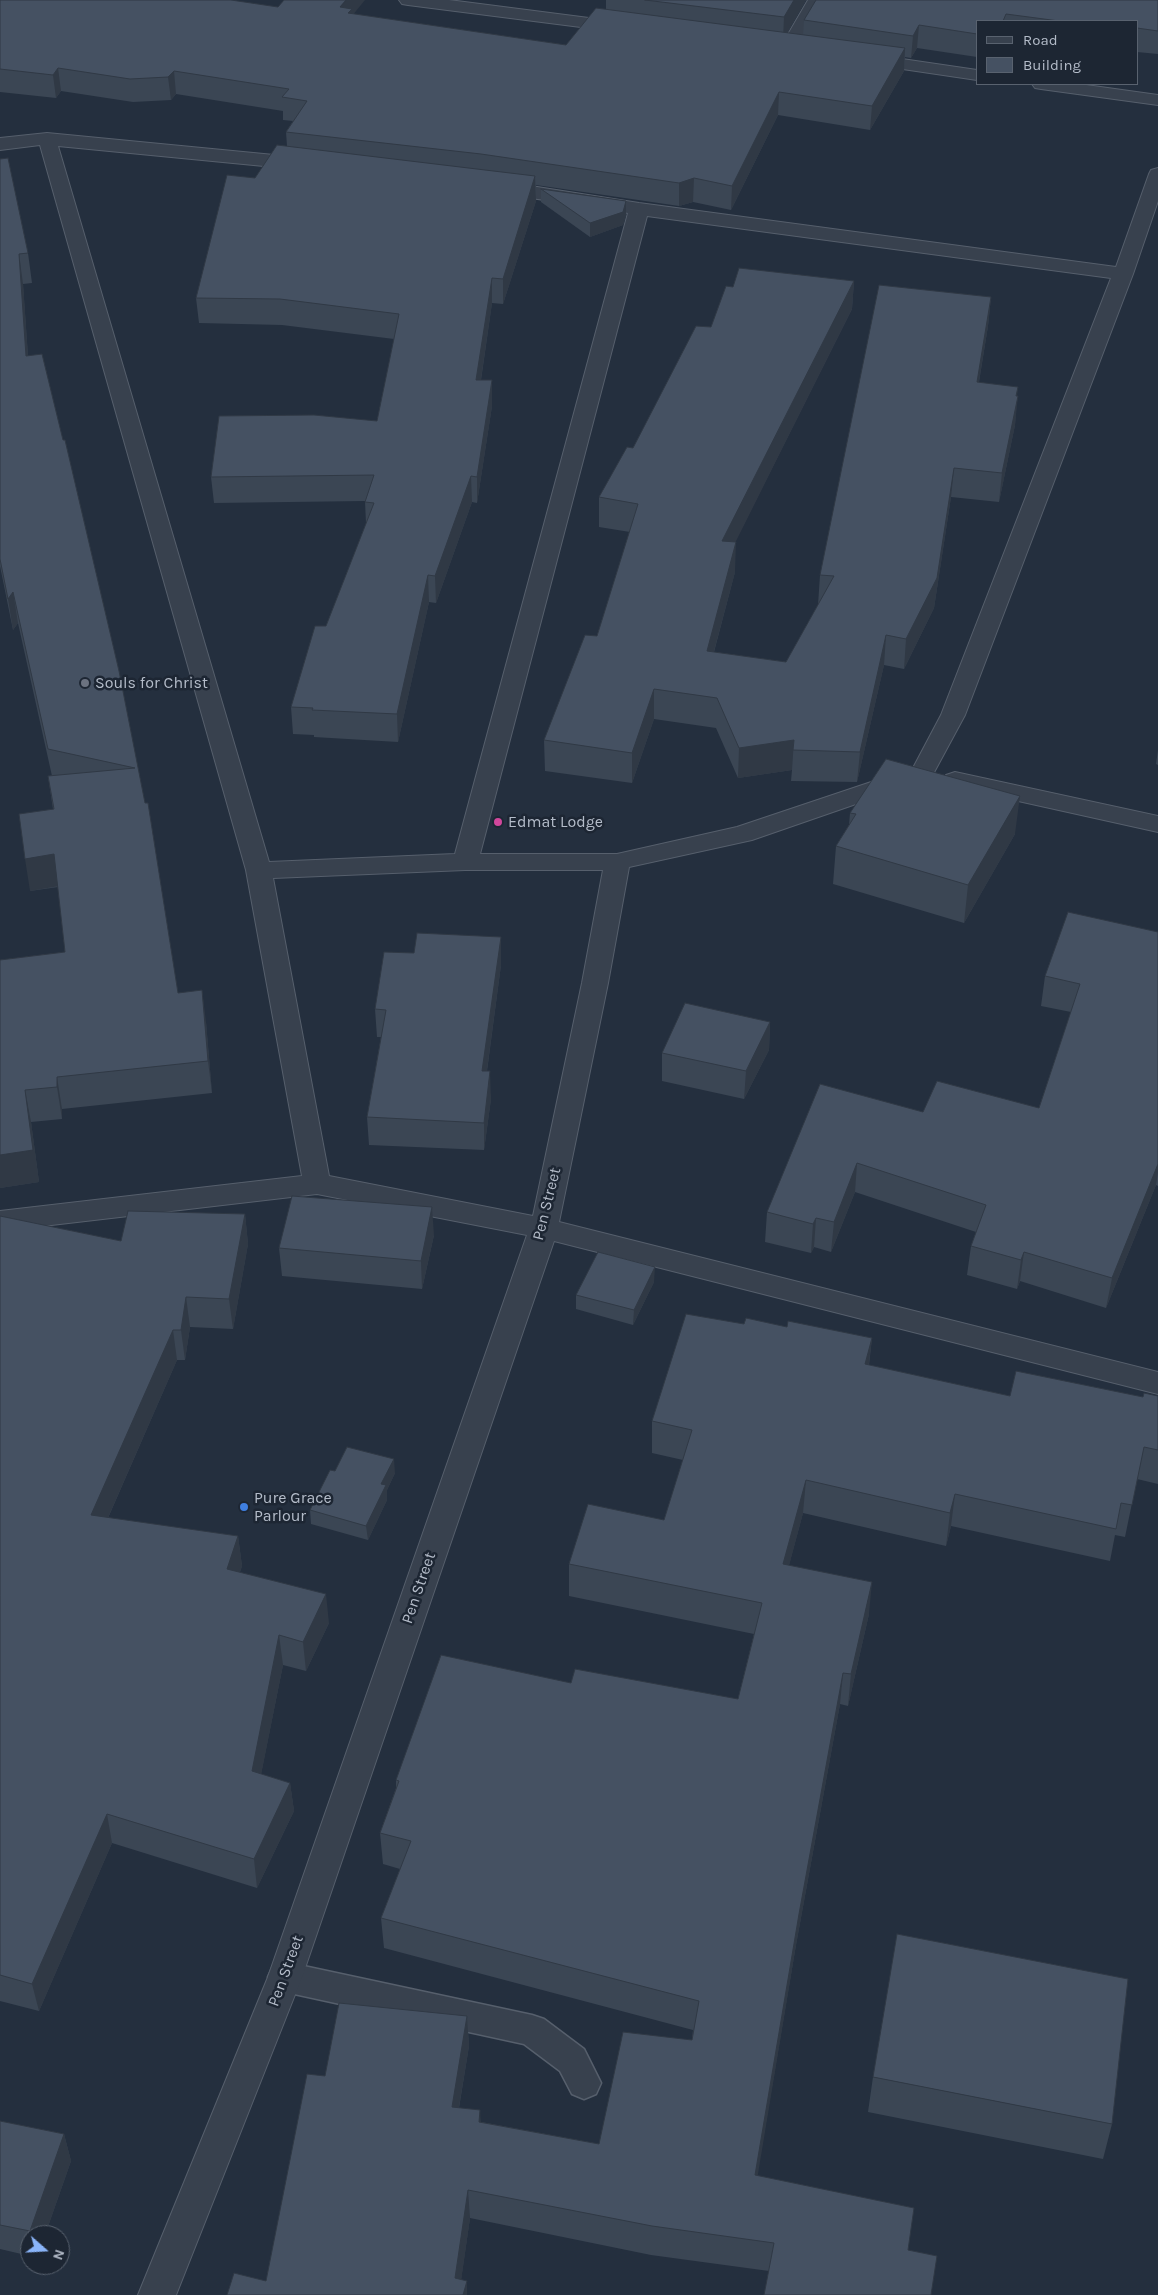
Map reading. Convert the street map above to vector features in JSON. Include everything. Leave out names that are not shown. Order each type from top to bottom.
[{"type":"street","points":[[408,0],[633,28]]},
{"type":"street","points":[[789,48],[817,0]]},
{"type":"street","points":[[770,45],[809,51]]},
{"type":"street","points":[[848,56],[976,74]]},
{"type":"street","points":[[1048,85],[1158,100]]},
{"type":"street","points":[[0,144],[47,139],[319,166]]},
{"type":"street","points":[[47,139],[259,870],[317,1184]]},
{"type":"street","points":[[922,773],[952,715],[1123,274],[1158,174]]},
{"type":"street","points":[[481,185],[638,209],[1123,274]]},
{"type":"street","points":[[465,862],[638,209]]},
{"type":"street","points":[[259,870],[465,862],[617,862],[743,834],[922,773],[1158,824]]},
{"type":"street","name":"Pen Street","points":[[157,2295],[285,1978],[544,1228],[596,983],[617,862]]},
{"type":"street","points":[[0,1221],[317,1184],[544,1228],[1158,1383]]},
{"type":"lane","points":[[285,1978],[532,2030],[572,2060],[584,2083]]},
{"type":"building","points":[[0,0],[231,0],[278,7],[284,0],[346,0],[340,7],[352,9],[348,13],[566,45],[596,8],[905,48],[872,106],[779,92],[732,186],[694,178],[679,183],[481,154],[286,132],[307,101],[282,97],[289,89],[174,71],[168,77],[130,79],[58,68],[53,75],[0,69]]},
{"type":"building","points":[[645,0],[794,0],[784,17]]},
{"type":"building","points":[[816,0],[1158,0],[1158,31],[1138,28],[1138,20],[1051,20],[1006,14],[1003,20],[976,20],[976,34],[919,25],[913,36],[804,20]]},
{"type":"building","points":[[277,145],[535,176],[503,279],[492,278],[476,380],[492,380],[477,477],[471,476],[435,576],[428,575],[397,714],[312,710],[313,708],[291,707],[315,626],[326,626],[374,503],[365,502],[374,475],[211,477],[219,416],[314,415],[377,421],[399,314],[280,299],[196,298],[227,175],[255,178]]},
{"type":"building","points":[[8,158],[28,253],[19,254],[26,356],[42,354],[63,440],[65,440],[119,671],[145,803],[148,803],[178,993],[202,990],[208,1061],[57,1077],[57,1087],[25,1090],[33,1150],[0,1155],[0,960],[65,952],[54,854],[25,859],[19,814],[54,809],[48,776],[135,768],[48,749],[13,592],[8,599],[0,559],[0,159]]},
{"type":"building","points":[[541,189],[626,201],[623,212],[590,223]]},
{"type":"building","points":[[739,268],[854,281],[722,541],[736,542],[707,651],[786,662],[834,576],[820,575],[879,285],[991,297],[977,382],[1018,387],[1016,396],[1018,396],[1002,473],[954,468],[937,578],[906,639],[886,635],[860,752],[793,750],[794,740],[739,748],[717,698],[654,689],[632,753],[544,740],[585,635],[597,636],[638,504],[599,497],[627,447],[633,448],[696,326],[711,327],[726,286],[733,287]]},
{"type":"building","points":[[886,759],[1020,796],[968,885],[836,846],[856,814],[850,813]]},
{"type":"building","points":[[1068,912],[1158,932],[1158,1164],[1112,1278],[1024,1252],[1021,1260],[971,1246],[986,1205],[857,1163],[834,1222],[816,1218],[813,1224],[767,1212],[820,1084],[923,1112],[937,1081],[1039,1108],[1080,984],[1045,976]]},
{"type":"building","points":[[417,933],[501,937],[482,1071],[490,1071],[484,1123],[367,1117],[386,1010],[375,1009],[384,952],[414,953]]},
{"type":"building","points":[[685,1003],[770,1022],[746,1071],[662,1053]]},
{"type":"building","points":[[292,1196],[432,1207],[421,1261],[279,1248]]},
{"type":"building","points":[[128,1211],[245,1214],[229,1299],[186,1297],[181,1330],[173,1330],[91,1515],[238,1536],[227,1569],[326,1594],[303,1642],[279,1635],[252,1771],[290,1783],[254,1859],[107,1814],[32,1984],[0,1975],[0,1216],[121,1241]]},
{"type":"building","points":[[598,1252],[655,1267],[634,1310],[576,1295]]},
{"type":"building","points":[[686,1314],[744,1324],[746,1318],[787,1327],[788,1321],[872,1338],[865,1364],[1010,1396],[1016,1371],[1143,1397],[1144,1393],[1158,1396],[1158,1450],[1144,1447],[1132,1505],[1121,1503],[1116,1529],[955,1494],[950,1513],[806,1480],[783,1564],[872,1582],[851,1674],[843,1673],[799,1914],[755,2175],[914,2208],[908,2250],[937,2256],[931,2295],[764,2295],[774,2243],[652,2226],[468,2190],[455,2278],[467,2281],[463,2295],[227,2295],[234,2273],[266,2281],[307,2074],[325,2076],[339,2003],[467,2016],[452,2107],[480,2110],[479,2122],[599,2144],[623,2032],[692,2040],[699,2001],[381,1918],[411,1841],[380,1833],[399,1781],[396,1780],[441,1655],[571,1683],[575,1669],[738,1699],[762,1603],[569,1564],[588,1504],[664,1520],[692,1430],[652,1421]]},
{"type":"building","points":[[347,1447],[394,1459],[381,1484],[386,1485],[366,1526],[310,1510],[330,1470],[335,1471]]},
{"type":"building","points":[[897,1934],[1128,1979],[1112,2124],[873,2077]]},
{"type":"building","points":[[0,2121],[64,2134],[32,2225],[20,2225],[20,2229],[0,2225]]},
{"type":"place","name":"Souls for Christ","points":[[85,683]]},
{"type":"place","name":"Edmat Lodge","points":[[498,822]]},
{"type":"place","name":"Pure Grace Parlour","points":[[244,1507]]}]
